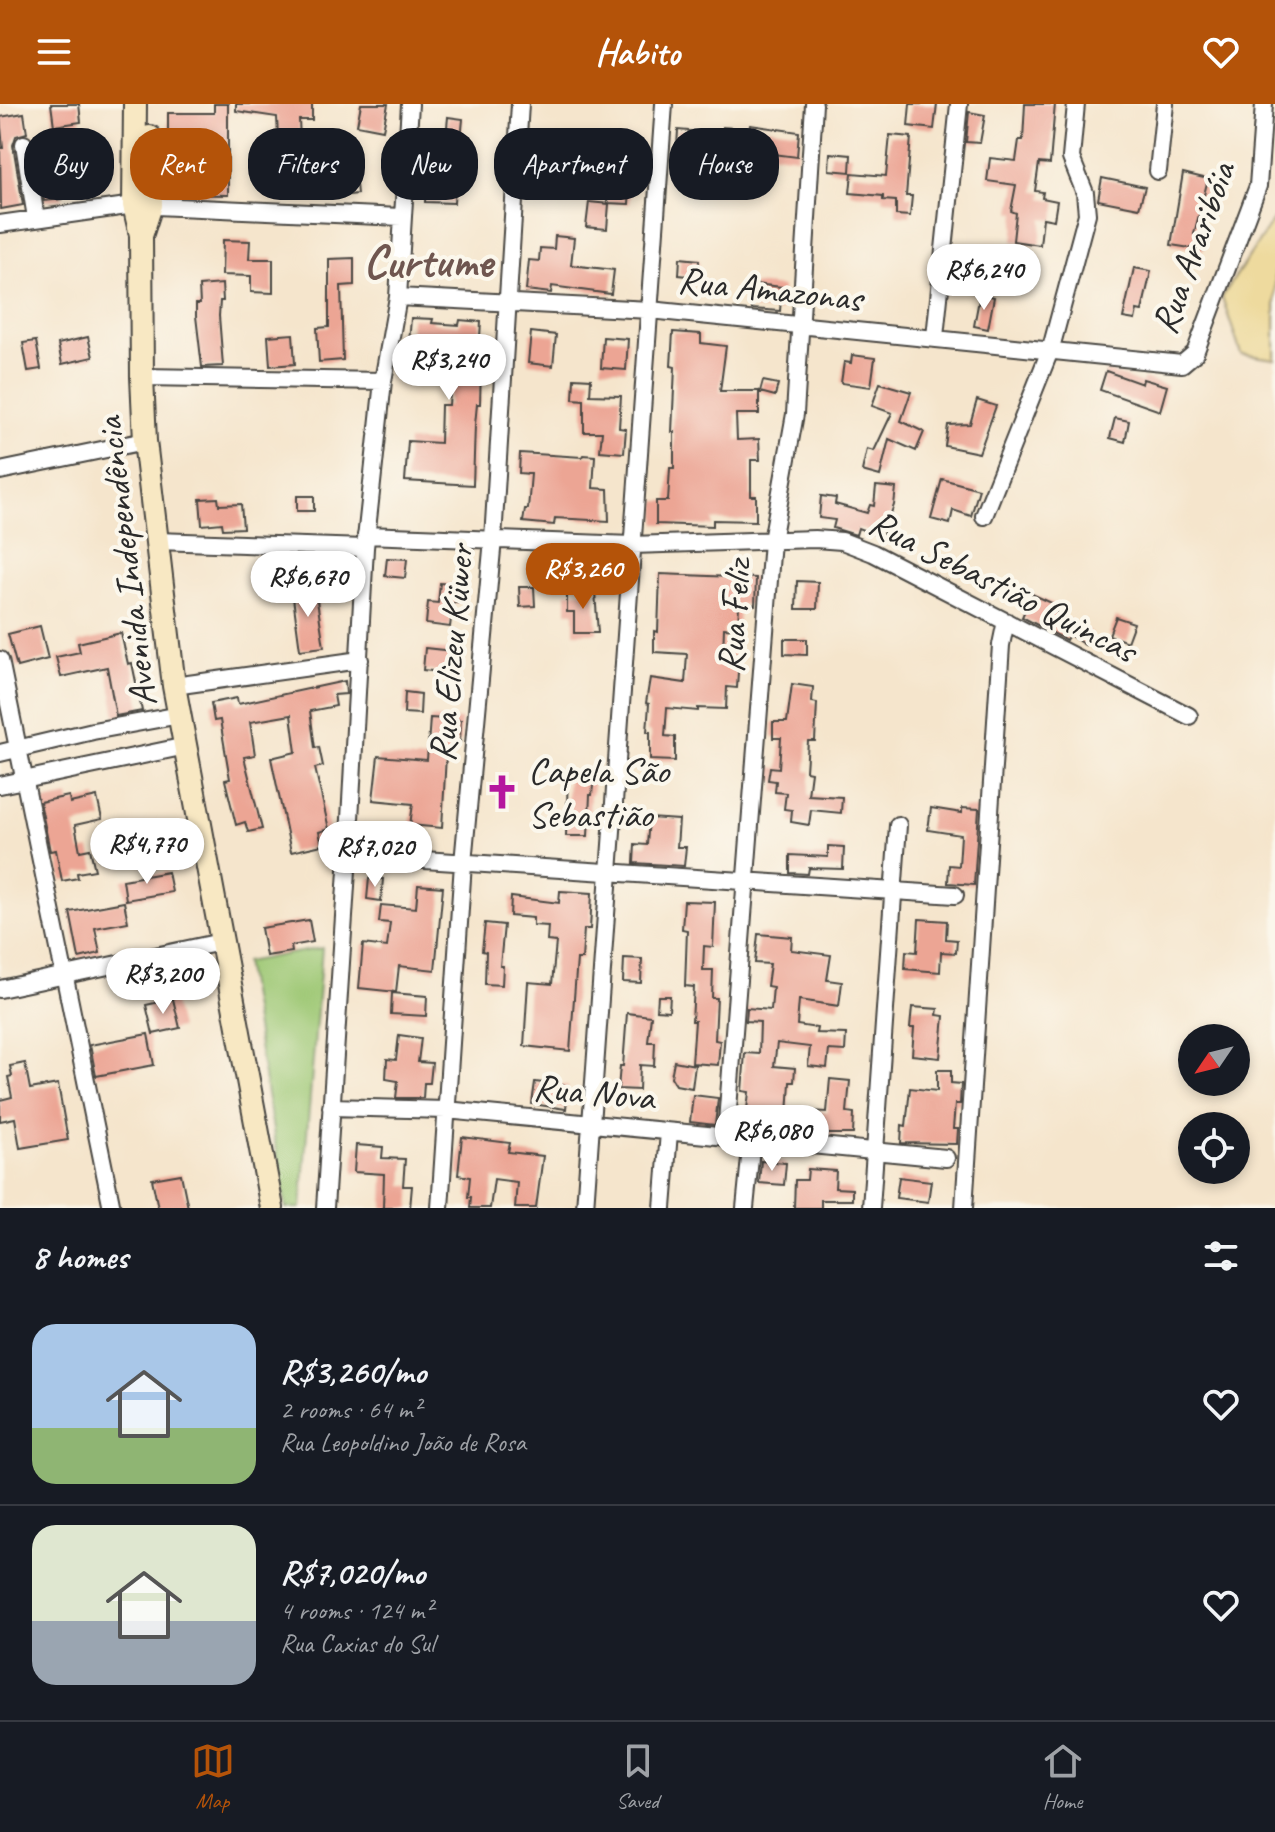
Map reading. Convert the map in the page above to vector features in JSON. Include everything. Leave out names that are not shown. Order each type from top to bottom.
[{"type":"street","points":[[325,1208],[365,541],[383,381],[398,297],[410,104]]},
{"type":"street","name":"Rua Elizeu Küwer","points":[[440,1208],[463,863],[493,539],[520,104]]},
{"type":"street","points":[[585,1208],[664,104]]},
{"type":"street","name":"Rua Feliz","points":[[726,1135],[772,541],[795,414],[814,104]]},
{"type":"street","points":[[935,337],[959,104]]},
{"type":"street","points":[[984,516],[1051,348],[1087,214],[1085,193],[1071,158],[1076,104]]},
{"type":"street","points":[[1158,171],[1165,104]]},
{"type":"street","name":"Rua Araribóia","points":[[1182,364],[1195,353],[1258,186],[1264,104]]},
{"type":"street","name":"Avenida Independência","points":[[142,106],[142,377],[145,441],[174,686],[272,1208]]},
{"type":"street","points":[[33,200],[36,218]]},
{"type":"street","points":[[0,224],[143,205],[401,217]]},
{"type":"street","name":"Rua Amazonas","points":[[398,297],[650,310],[1051,348],[1182,364]]},
{"type":"street","points":[[142,377],[383,381]]},
{"type":"street","points":[[0,471],[145,441]]},
{"type":"street","name":"Rua Sebastião Quincas","points":[[157,541],[493,539],[632,545],[842,541],[873,553],[1189,716]]},
{"type":"street","points":[[964,1208],[1001,645],[1006,621]]},
{"type":"street","points":[[0,660],[112,1208]]},
{"type":"street","points":[[174,686],[360,660]]},
{"type":"street","points":[[0,753],[180,715]]},
{"type":"street","points":[[0,785],[186,746]]},
{"type":"street","points":[[871,1208],[898,825]]},
{"type":"street","points":[[348,855],[955,895]]},
{"type":"street","points":[[0,989],[221,942]]},
{"type":"street","name":"Rua Nova","points":[[331,1107],[446,1110],[946,1158]]},
{"type":"street","points":[[663,1208],[669,1132]]},
{"type":"street","points":[[745,1208],[752,1138]]},
{"type":"green space","points":[[322,948],[301,1208],[286,1208],[245,962]]},
{"type":"sand","points":[[1275,217],[1275,359],[1241,354],[1222,297]]},
{"type":"building","points":[[51,104],[79,104],[81,122],[54,126]]},
{"type":"building","points":[[214,104],[228,104],[228,128],[168,128],[168,113],[214,113]]},
{"type":"building","points":[[236,104],[312,104],[312,120],[299,120],[299,128],[278,128],[277,117],[236,111]]},
{"type":"building","points":[[361,104],[388,104],[381,130],[357,125]]},
{"type":"building","points":[[910,104],[937,104],[934,129],[908,126]]},
{"type":"building","points":[[1025,104],[1055,104],[1050,164],[1039,163],[1035,191],[1043,192],[1042,198],[1057,201],[1054,220],[1043,218],[1040,245],[1013,241],[1016,213],[1011,211],[1016,185],[987,181],[990,158],[1016,161],[1019,140],[1023,140]]},
{"type":"building","points":[[969,112],[985,115],[980,143],[966,142]]},
{"type":"building","points":[[24,113],[26,128],[24,134],[16,136],[13,145],[23,205],[1,209],[0,148],[3,148],[0,117]]},
{"type":"building","points":[[448,117],[463,119],[462,128],[447,128]]},
{"type":"building","points":[[779,129],[799,132],[797,157],[779,155]]},
{"type":"building","points":[[890,135],[911,137],[906,196],[912,196],[910,216],[896,215],[896,201],[883,200],[883,196],[850,193],[852,173],[886,176]]},
{"type":"building","points":[[830,153],[851,155],[850,172],[829,170]]},
{"type":"building","points":[[1183,173],[1208,179],[1194,234],[1205,235],[1203,250],[1171,245]]},
{"type":"building","points":[[1102,178],[1145,187],[1139,208],[1098,200]]},
{"type":"building","points":[[425,200],[454,200],[454,203]]},
{"type":"building","points":[[607,200],[629,200],[629,204],[607,203]]},
{"type":"building","points":[[589,202],[609,204],[607,229],[586,227]]},
{"type":"building","points":[[555,236],[574,238],[571,265],[614,270],[611,294],[552,286],[551,293],[526,290],[529,260],[539,261],[540,248],[554,249]]},
{"type":"building","points":[[223,240],[250,241],[249,259],[273,259],[273,293],[251,292],[251,276],[222,275]]},
{"type":"building","points":[[354,258],[354,285],[341,286],[343,360],[319,362],[317,328],[329,327],[329,259]]},
{"type":"building","points":[[680,258],[699,260],[698,277],[679,275]]},
{"type":"building","points":[[1134,268],[1151,271],[1142,311],[1137,310],[1135,320],[1123,318]]},
{"type":"building","points":[[222,284],[223,301],[220,301],[219,316],[223,366],[202,367],[196,316],[196,304],[200,304],[199,286]]},
{"type":"building","points":[[754,284],[782,287],[780,311],[752,309]]},
{"type":"building","points":[[980,294],[994,297],[988,329],[974,326]]},
{"type":"building","points":[[411,318],[459,325],[460,320],[481,322],[478,367],[481,367],[480,404],[477,404],[475,425],[473,485],[405,481],[408,441],[440,443],[441,405],[449,405],[452,368],[418,366],[419,345],[409,344]]},
{"type":"building","points":[[531,332],[556,335],[553,366],[528,363]]},
{"type":"building","points":[[673,332],[701,334],[701,343],[726,346],[720,391],[759,391],[759,414],[736,414],[737,440],[759,439],[760,460],[751,460],[751,496],[756,496],[756,521],[713,520],[713,526],[656,524],[656,501],[668,501],[670,468],[674,468]]},
{"type":"building","points":[[293,334],[295,364],[270,366],[268,336]]},
{"type":"building","points":[[88,337],[93,357],[62,364],[58,344]]},
{"type":"building","points":[[603,337],[628,339],[626,370],[601,368]]},
{"type":"building","points":[[36,341],[41,369],[28,371],[23,343]]},
{"type":"building","points":[[852,355],[875,358],[871,387],[841,383],[844,362],[851,363]]},
{"type":"building","points":[[1106,371],[1142,384],[1143,379],[1167,386],[1160,411],[1100,390]]},
{"type":"building","points":[[574,378],[591,379],[590,395],[621,396],[619,428],[626,429],[624,453],[600,451],[602,432],[584,432],[584,400],[573,399]]},
{"type":"building","points":[[763,381],[778,384],[775,396],[760,392]]},
{"type":"building","points":[[880,383],[911,392],[901,421],[924,432],[916,451],[889,439],[880,476],[862,471],[867,449],[874,451],[892,413],[872,406]]},
{"type":"building","points":[[977,400],[996,406],[979,453],[945,446],[948,425],[970,424]]},
{"type":"building","points":[[1115,418],[1129,421],[1125,442],[1110,438]]},
{"type":"building","points":[[520,453],[595,456],[593,488],[608,489],[609,521],[555,518],[554,525],[523,522],[525,509],[528,509],[531,474],[519,473]]},
{"type":"building","points":[[942,479],[979,489],[971,516],[953,510],[950,524],[931,519]]},
{"type":"building","points":[[876,486],[896,488],[894,505],[882,537],[858,528],[856,535],[833,528],[835,520],[819,518],[821,496],[836,498],[835,504],[867,513],[870,505],[874,506]]},
{"type":"building","points":[[297,496],[314,496],[314,511],[297,511]]},
{"type":"building","points":[[218,498],[219,505],[241,504],[243,528],[223,529],[222,523],[202,525],[200,499]]},
{"type":"building","points":[[387,558],[407,559],[405,578],[385,576]]},
{"type":"building","points":[[660,574],[756,578],[755,605],[739,604],[738,629],[724,628],[723,654],[739,655],[737,688],[727,687],[726,709],[698,708],[698,711],[667,708],[665,736],[675,737],[675,761],[650,760],[650,732],[647,732],[649,704],[646,703],[650,678],[685,683],[687,654],[654,652],[654,631],[658,632]]},
{"type":"building","points":[[797,581],[818,582],[817,609],[796,609]]},
{"type":"building","points":[[440,583],[460,585],[459,603],[453,603],[450,627],[426,624],[428,602],[438,603]]},
{"type":"building","points":[[315,587],[324,647],[300,650],[292,590]]},
{"type":"building","points":[[519,587],[534,587],[535,606],[520,607]]},
{"type":"building","points":[[595,591],[598,633],[574,633],[574,612],[567,612],[567,592]]},
{"type":"building","points":[[1032,594],[1056,605],[1054,611],[1092,633],[1085,645],[1069,635],[1066,640],[1022,617]]},
{"type":"building","points":[[1116,617],[1134,623],[1127,642],[1109,635]]},
{"type":"building","points":[[40,626],[48,659],[17,667],[8,634]]},
{"type":"building","points":[[121,633],[128,664],[132,663],[142,711],[116,716],[107,667],[61,677],[56,657],[80,652],[78,643]]},
{"type":"building","points":[[784,639],[807,639],[807,655],[784,654]]},
{"type":"building","points":[[425,648],[452,651],[450,673],[423,670]]},
{"type":"building","points":[[345,681],[346,694],[334,695],[336,706],[310,711],[315,748],[319,747],[323,766],[315,768],[329,829],[319,832],[322,845],[291,852],[271,758],[296,752],[291,715],[250,722],[255,755],[244,757],[262,829],[248,832],[245,822],[236,825],[225,780],[230,779],[220,720],[214,721],[211,703],[237,698],[238,704]]},
{"type":"building","points":[[792,684],[813,687],[812,702],[817,703],[815,741],[808,741],[806,771],[811,772],[808,795],[842,797],[841,813],[811,810],[809,825],[791,822],[792,810],[784,809],[786,793],[775,792],[776,781],[768,780],[770,767],[779,768],[781,738],[773,738],[773,722],[787,722]]},
{"type":"building","points":[[405,692],[421,694],[420,714],[404,713]]},
{"type":"building","points":[[430,718],[461,720],[460,742],[452,741],[451,755],[446,755],[442,828],[410,825],[413,804],[373,800],[378,756],[427,760]]},
{"type":"building","points":[[568,774],[594,776],[588,836],[566,836]]},
{"type":"building","points":[[69,796],[70,803],[97,797],[102,819],[75,825],[80,851],[90,849],[95,870],[77,873],[78,878],[62,881],[56,850],[50,851],[40,802]]},
{"type":"building","points":[[931,808],[962,813],[962,808],[979,809],[974,885],[948,883],[949,865],[959,866],[961,835],[928,830]]},
{"type":"building","points":[[649,818],[679,820],[677,847],[686,847],[684,866],[634,863],[635,844],[647,845]]},
{"type":"building","points":[[828,846],[844,847],[843,869],[809,868],[808,874],[790,873],[790,855],[828,857]]},
{"type":"building","points":[[168,872],[172,892],[126,900],[123,880]]},
{"type":"building","points":[[369,878],[383,879],[381,901],[367,899]]},
{"type":"building","points":[[418,885],[443,887],[435,970],[399,966],[396,992],[359,988],[363,944],[387,947],[390,923],[379,922],[381,905],[416,908]]},
{"type":"building","points":[[560,891],[592,893],[590,929],[584,929],[582,959],[577,959],[570,1051],[524,1046],[528,982],[552,984],[556,942],[547,941],[548,926],[533,925],[533,918],[510,916],[511,897],[559,903]]},
{"type":"building","points":[[684,901],[715,902],[713,947],[704,946],[703,970],[713,970],[712,998],[717,998],[715,1040],[720,1041],[718,1065],[692,1063],[694,987],[685,986],[687,930],[682,929]]},
{"type":"building","points":[[124,902],[128,922],[95,928],[100,953],[79,958],[70,912]]},
{"type":"building","points":[[919,919],[947,921],[946,939],[957,940],[956,953],[941,952],[940,972],[905,969],[906,951],[917,952]]},
{"type":"building","points":[[309,920],[313,942],[291,946],[292,952],[266,956],[261,928]]},
{"type":"building","points":[[485,923],[504,925],[500,966],[503,966],[502,985],[485,984],[486,952],[482,951]]},
{"type":"building","points":[[758,934],[792,937],[791,950],[831,955],[827,980],[842,982],[839,1006],[799,1000],[797,1025],[817,1028],[816,1033],[846,1034],[845,1051],[829,1050],[827,1068],[808,1066],[810,1047],[777,1043],[774,1066],[795,1068],[794,1082],[790,1082],[787,1132],[766,1130],[767,1121],[746,1118],[749,1092],[742,1091],[745,1053],[759,1054],[760,1022],[746,1021],[747,1008],[771,1010],[773,987],[767,986],[770,964],[755,963]]},
{"type":"building","points":[[624,958],[642,959],[641,983],[623,982]]},
{"type":"building","points":[[392,993],[427,996],[426,1016],[391,1014]]},
{"type":"building","points":[[658,996],[670,996],[669,1011],[657,1010]]},
{"type":"building","points":[[173,999],[180,1028],[153,1034],[146,1005]]},
{"type":"building","points":[[912,1007],[938,1009],[937,1015],[944,1016],[940,1058],[912,1055]]},
{"type":"building","points":[[627,1013],[651,1016],[648,1042],[655,1042],[654,1066],[640,1065],[639,1090],[618,1089]]},
{"type":"building","points":[[148,1034],[154,1065],[96,1076],[90,1045]]},
{"type":"building","points":[[399,1035],[421,1038],[418,1062],[432,1063],[430,1083],[424,1083],[423,1098],[396,1098],[398,1081],[386,1079],[387,1059],[396,1060]]},
{"type":"building","points":[[674,1061],[695,1065],[692,1088],[676,1085],[671,1077]]},
{"type":"building","points":[[25,1063],[30,1089],[58,1084],[68,1140],[20,1148],[15,1118],[0,1121],[0,1100],[12,1097],[8,1077],[12,1076],[10,1066]]},
{"type":"building","points":[[937,1070],[951,1070],[951,1083],[961,1084],[960,1104],[955,1104],[953,1129],[958,1129],[957,1144],[901,1143],[910,1088],[937,1091]]},
{"type":"building","points":[[830,1079],[850,1081],[847,1112],[854,1113],[853,1134],[809,1134],[810,1111],[827,1112]]},
{"type":"building","points":[[535,1082],[568,1086],[566,1109],[532,1104]]},
{"type":"building","points":[[693,1095],[718,1098],[715,1125],[690,1122]]},
{"type":"building","points":[[462,1137],[510,1143],[508,1152],[543,1156],[536,1208],[515,1208],[517,1182],[494,1179],[490,1208],[470,1208],[470,1177],[458,1175]]},
{"type":"building","points":[[356,1145],[383,1147],[382,1158],[405,1159],[403,1186],[412,1186],[410,1208],[383,1208],[384,1174],[354,1172]]},
{"type":"building","points":[[761,1161],[786,1163],[784,1185],[759,1183]]},
{"type":"building","points":[[808,1169],[836,1171],[835,1188],[852,1189],[852,1200],[821,1200],[821,1208],[794,1208],[795,1180],[807,1180]]},
{"type":"building","points":[[181,1174],[188,1208],[158,1208],[152,1179]]},
{"type":"building","points":[[899,1177],[931,1181],[928,1202],[896,1198]]},
{"type":"place","name":"Capela São Sebastião","points":[[502,792]]},
{"type":"district","name":"Curtume","points":[[428,262]]}]
